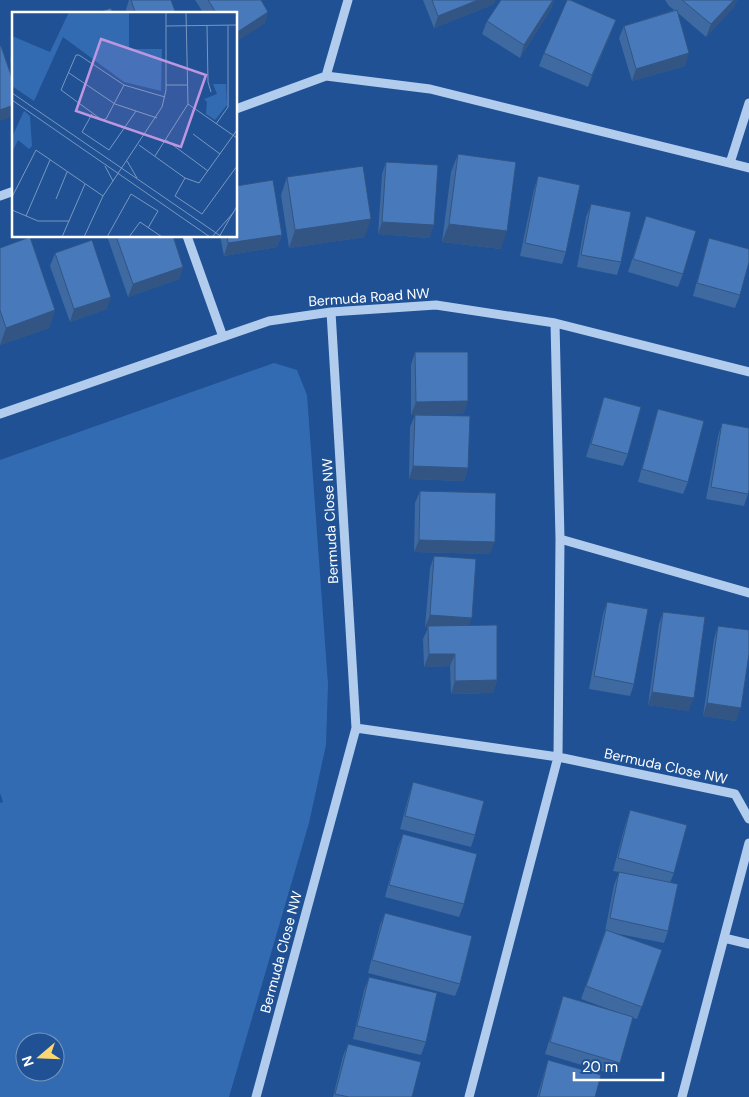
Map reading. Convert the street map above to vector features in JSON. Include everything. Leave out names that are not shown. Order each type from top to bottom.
[{"type":"street","points":[[326,76],[348,0]]},
{"type":"street","points":[[238,108],[326,76],[430,89],[749,168]]},
{"type":"street","points":[[730,163],[749,103]]},
{"type":"street","points":[[0,196],[12,192]]},
{"type":"street","points":[[188,238],[223,337]]},
{"type":"street","name":"Bermuda Road NW","points":[[0,414],[269,321],[331,312],[436,305],[554,323],[749,372]]},
{"type":"street","name":"Bermuda Close NW","points":[[256,1097],[356,728],[331,312]]},
{"type":"street","points":[[469,1097],[558,757],[560,539],[554,323]]},
{"type":"street","points":[[560,539],[749,593]]},
{"type":"street","name":"Bermuda Close NW","points":[[356,728],[558,757],[735,794],[749,819]]},
{"type":"street","points":[[682,1097],[749,843]]},
{"type":"street","points":[[724,938],[749,944]]},
{"type":"shaded area","points":[[274,363],[297,370],[307,395],[328,684],[326,745],[309,823],[229,1097],[0,1097],[0,803],[3,802],[0,793],[0,460]]},
{"type":"building","points":[[131,0],[171,0],[175,12],[135,12]]},
{"type":"building","points":[[208,0],[261,0],[268,12],[238,32],[238,12],[216,12]]},
{"type":"building","points":[[432,0],[478,0],[438,16]]},
{"type":"building","points":[[501,0],[553,0],[524,45],[487,21]]},
{"type":"building","points":[[567,0],[616,20],[592,75],[544,53]]},
{"type":"building","points":[[682,0],[734,0],[711,24]]},
{"type":"building","points":[[111,8],[112,12],[99,12]]},
{"type":"building","points":[[677,10],[689,53],[636,69],[624,26]]},
{"type":"building","points":[[1,46],[12,78],[12,106],[0,110]]},
{"type":"building","points":[[458,154],[516,162],[507,231],[449,224]]},
{"type":"building","points":[[386,162],[438,165],[434,225],[382,222]]},
{"type":"building","points":[[363,166],[371,219],[295,230],[287,177]]},
{"type":"building","points":[[538,176],[580,185],[566,252],[525,243]]},
{"type":"building","points":[[273,180],[282,235],[228,243],[227,238],[238,238],[238,186]]},
{"type":"building","points":[[591,204],[631,212],[621,262],[581,255]]},
{"type":"building","points":[[646,216],[696,231],[683,274],[633,259]]},
{"type":"building","points":[[30,238],[55,310],[6,328],[0,310],[0,248]]},
{"type":"building","points":[[117,238],[174,238],[183,267],[133,284]]},
{"type":"building","points":[[709,238],[749,249],[749,262],[740,295],[697,283]]},
{"type":"building","points":[[92,240],[111,297],[74,309],[55,253]]},
{"type":"building","points":[[415,352],[468,352],[468,401],[416,402]]},
{"type":"building","points":[[604,397],[641,407],[628,454],[591,444]]},
{"type":"building","points":[[658,409],[704,421],[688,482],[642,469]]},
{"type":"building","points":[[415,415],[470,416],[468,468],[413,466]]},
{"type":"building","points":[[722,423],[749,428],[748,494],[711,487]]},
{"type":"building","points":[[420,491],[496,493],[495,542],[419,540]]},
{"type":"building","points":[[434,556],[476,559],[472,618],[430,615]]},
{"type":"building","points":[[607,602],[648,609],[634,684],[594,676]]},
{"type":"building","points":[[663,612],[705,617],[694,698],[652,692]]},
{"type":"building","points":[[497,625],[497,680],[455,681],[455,654],[429,654],[428,626]]},
{"type":"building","points":[[718,626],[749,630],[749,654],[741,708],[707,703]]},
{"type":"building","points":[[413,782],[484,801],[475,835],[405,816]]},
{"type":"building","points":[[630,810],[687,825],[674,873],[618,858]]},
{"type":"building","points":[[403,834],[477,854],[464,904],[389,885]]},
{"type":"building","points":[[619,872],[678,884],[668,931],[610,918]]},
{"type":"building","points":[[385,913],[472,936],[460,984],[372,960]]},
{"type":"building","points":[[606,930],[662,950],[642,1007],[586,986]]},
{"type":"building","points":[[369,977],[437,993],[426,1042],[357,1026]]},
{"type":"building","points":[[563,996],[633,1017],[620,1063],[550,1042]]},
{"type":"building","points":[[348,1044],[421,1062],[412,1097],[349,1097],[335,1094]]},
{"type":"building","points":[[548,1060],[601,1075],[595,1097],[539,1097]]}]
